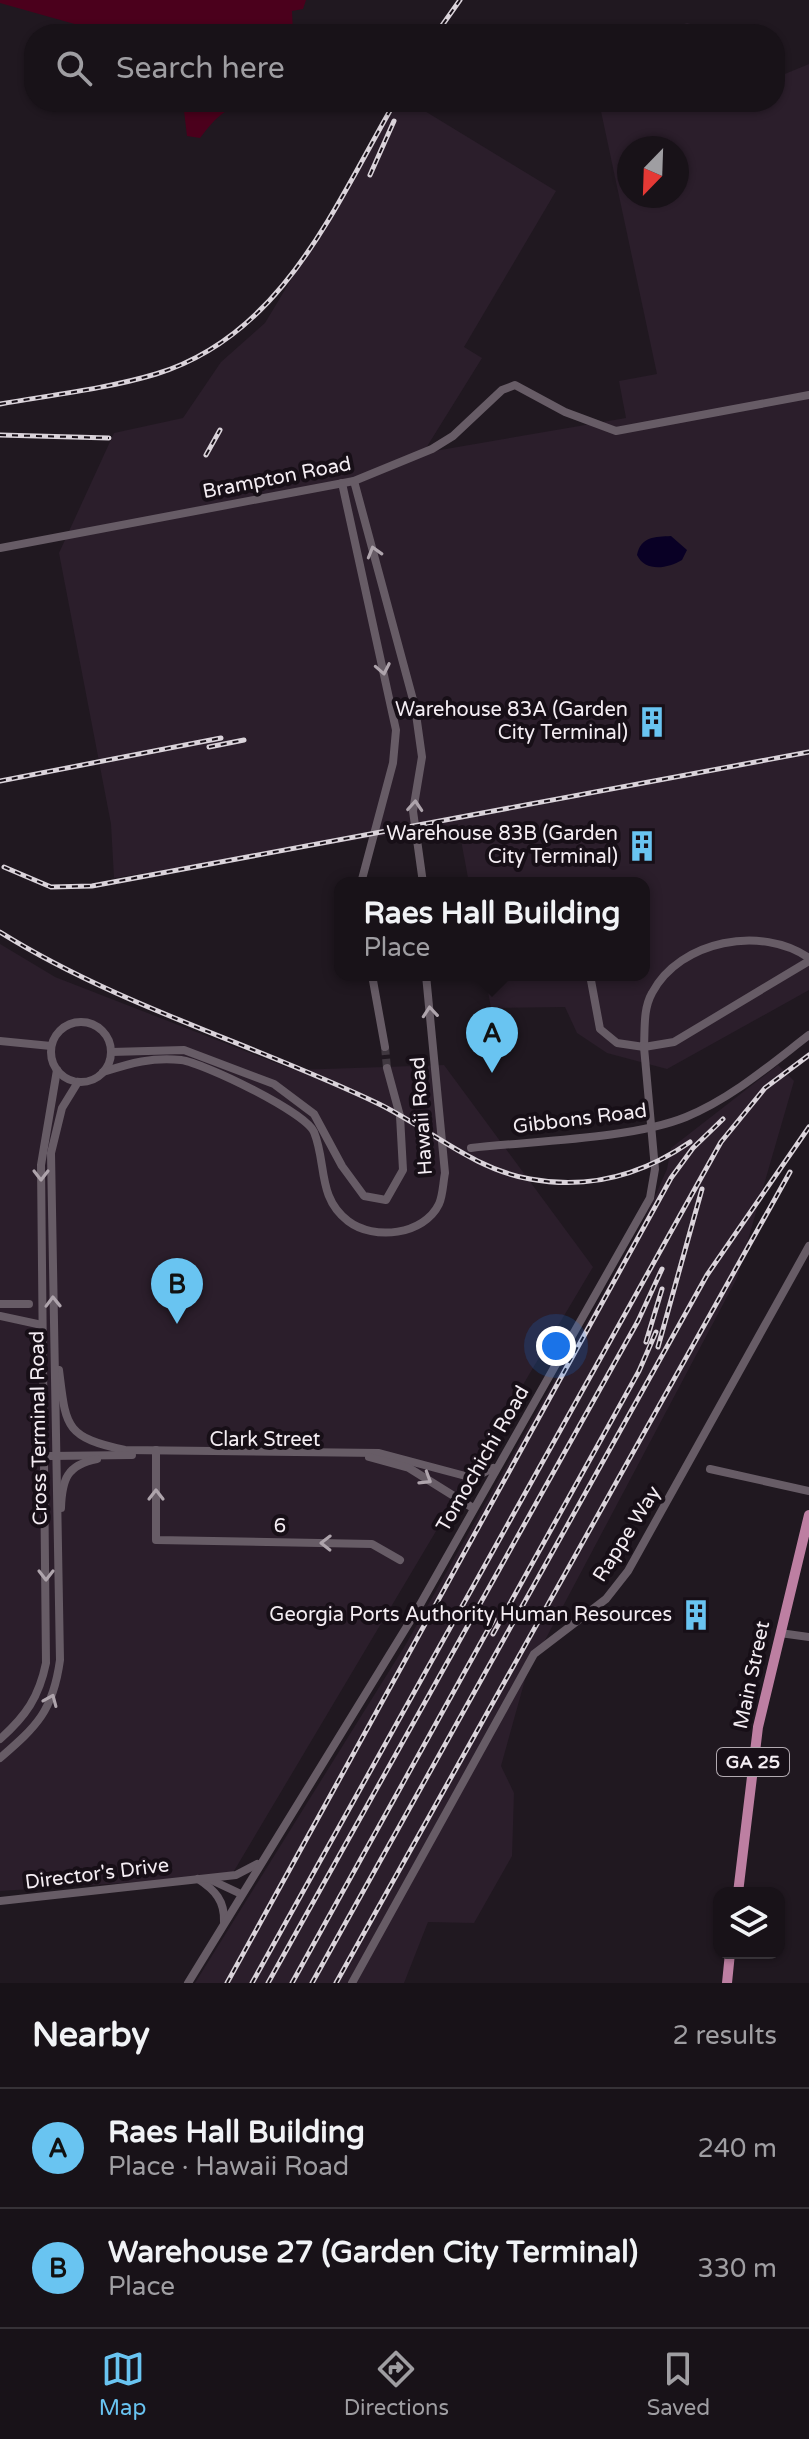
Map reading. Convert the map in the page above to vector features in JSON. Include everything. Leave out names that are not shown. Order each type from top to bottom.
[{"type":"main road","name":"Main Street","points":[[739,1887],[758,1727],[809,1515]]},
{"type":"main road","points":[[727,1983],[729,1959]]},
{"type":"street","name":"Brampton Road","points":[[0,548],[354,481],[432,449],[453,436],[502,390],[515,385],[576,417],[616,431],[809,395]]},
{"type":"street","points":[[354,481],[415,707],[422,757],[413,811],[422,877]]},
{"type":"street","points":[[342,483],[396,730],[393,763],[363,877]]},
{"type":"street","points":[[591,981],[600,1029],[617,1043],[644,1047],[674,1042],[809,960],[790,945],[746,941],[702,949],[671,966],[651,994],[645,1016],[644,1047]]},
{"type":"street","points":[[373,981],[385,1047]]},
{"type":"street","name":"Hawaii Road","points":[[103,1072],[146,1058],[185,1061],[290,1108],[313,1129],[330,1202],[349,1222],[373,1231],[393,1232],[421,1225],[439,1204],[445,1173],[427,981]]},
{"type":"street","points":[[89,1023],[105,1034],[111,1052],[103,1072],[92,1080],[78,1082],[57,1070],[51,1046],[61,1029],[70,1024],[89,1023]]},
{"type":"street","name":"Gibbons Road","points":[[471,1148],[651,1128],[683,1118],[724,1098],[809,1035]]},
{"type":"street","points":[[0,1041],[51,1046]]},
{"type":"street","name":"Tomochichi Road","points":[[188,1983],[417,1610],[650,1198],[655,1169],[644,1047]]},
{"type":"street","name":"Hawaii Road","points":[[111,1052],[184,1050],[274,1084],[314,1114],[342,1166],[364,1196],[386,1200],[403,1170],[400,1116],[387,1068]]},
{"type":"street","name":"Cross Terminal Road","points":[[0,1739],[32,1707],[40,1690],[46,1663],[41,1165],[57,1070]]},
{"type":"street","name":"Cross Terminal Road","points":[[0,1758],[39,1722],[56,1689],[60,1660],[51,1153],[62,1108],[78,1082]]},
{"type":"street","name":"Rappe Way","points":[[352,1983],[534,1654],[606,1599],[628,1571],[809,1246]]},
{"type":"street","points":[[0,1304],[29,1304]]},
{"type":"street","points":[[0,1316],[42,1325]]},
{"type":"street","name":"Clark Street","points":[[53,1328],[63,1415],[83,1437],[125,1450],[156,1453],[373,1457],[409,1468],[473,1508]]},
{"type":"street","name":"6","points":[[156,1453],[156,1540],[372,1544],[400,1560]]},
{"type":"street","name":"Clark Street","points":[[45,1456],[379,1453],[473,1478],[497,1465]]},
{"type":"street","points":[[56,1544],[61,1532],[65,1477],[72,1467],[114,1455]]},
{"type":"street","points":[[710,1469],[809,1491]]},
{"type":"street","points":[[780,1633],[809,1637]]},
{"type":"street","name":"Director's Drive","points":[[0,1901],[236,1875],[261,1861]]},
{"type":"street","points":[[198,1878],[211,1880],[241,1894]]},
{"type":"street","points":[[198,1878],[217,1895],[222,1904],[224,1922]]},
{"type":"shaded area","points":[[0,0],[306,0],[303,9],[292,11],[293,24],[75,24],[0,3]]},
{"type":"shaded area","points":[[809,64],[809,990],[667,1069],[607,1053],[577,1033],[565,1007],[491,1008],[486,981],[650,981],[650,877],[468,877],[458,824],[114,878],[111,824],[59,553],[114,433],[183,418],[221,362],[265,323],[392,112],[426,112],[556,191],[464,347],[482,358],[423,453],[626,418],[619,381],[657,374],[622,208],[689,208],[689,136],[617,136],[617,186],[601,112],[785,112],[785,74]]},
{"type":"shaded area","points":[[184,112],[226,112],[200,138],[187,136]]},
{"type":"shaded area","points":[[671,536],[687,550],[682,560],[657,567],[645,564],[637,555],[645,541]]},
{"type":"shaded area","points":[[0,944],[55,977],[294,1070],[444,1065],[593,1267],[231,1876],[0,1891]]},
{"type":"shaded area","points":[[778,1065],[794,1081],[737,1278],[526,1676],[501,1766],[514,1793],[512,1856],[474,1923],[428,1922],[404,1983],[195,1983],[406,1644],[644,1221],[667,1169],[671,1148]]},
{"type":"tunnel","points":[[385,1047],[387,1068]]},
{"type":"railway","points":[[443,24],[460,0]]},
{"type":"railway","points":[[0,404],[98,388],[156,374],[200,355],[238,330],[271,298],[300,263],[326,224],[389,112]]},
{"type":"railway","points":[[370,175],[394,121]]},
{"type":"railway","points":[[206,455],[220,430]]},
{"type":"railway","points":[[0,435],[109,438]]},
{"type":"railway","points":[[0,781],[221,738]]},
{"type":"railway","points":[[209,747],[244,740]]},
{"type":"railway","points":[[4,867],[51,887],[92,886],[809,752]]},
{"type":"railway","points":[[0,932],[92,982],[379,1104],[471,1157],[509,1174],[552,1182],[594,1181],[634,1171],[690,1142]]},
{"type":"railway","points":[[252,1983],[721,1142],[765,1088],[809,1055]]},
{"type":"railway","points":[[227,1983],[671,1178],[693,1148],[723,1119]]},
{"type":"railway","points":[[312,1983],[707,1275],[809,1127]]},
{"type":"railway","points":[[336,1983],[790,1172]]},
{"type":"railway","points":[[658,1347],[702,1189]]},
{"type":"railway","points":[[268,1983],[638,1321],[662,1269]]},
{"type":"railway","points":[[646,1342],[662,1289]]},
{"type":"railway","points":[[493,1634],[639,1371],[656,1332]]},
{"type":"railway","points":[[292,1983],[494,1619]]},
{"type":"place","name":"Warehouse 83A (Garden City Terminal)","points":[[652,722]]},
{"type":"place","name":"Warehouse 83B (Garden City Terminal)","points":[[642,846]]},
{"type":"place","name":"Raes Hall Building","points":[[492,1073]]},
{"type":"place","name":"Warehouse 27 (Garden City Terminal)","points":[[177,1324]]},
{"type":"place","name":"Georgia Ports Authority Human Resources","points":[[696,1615]]}]
